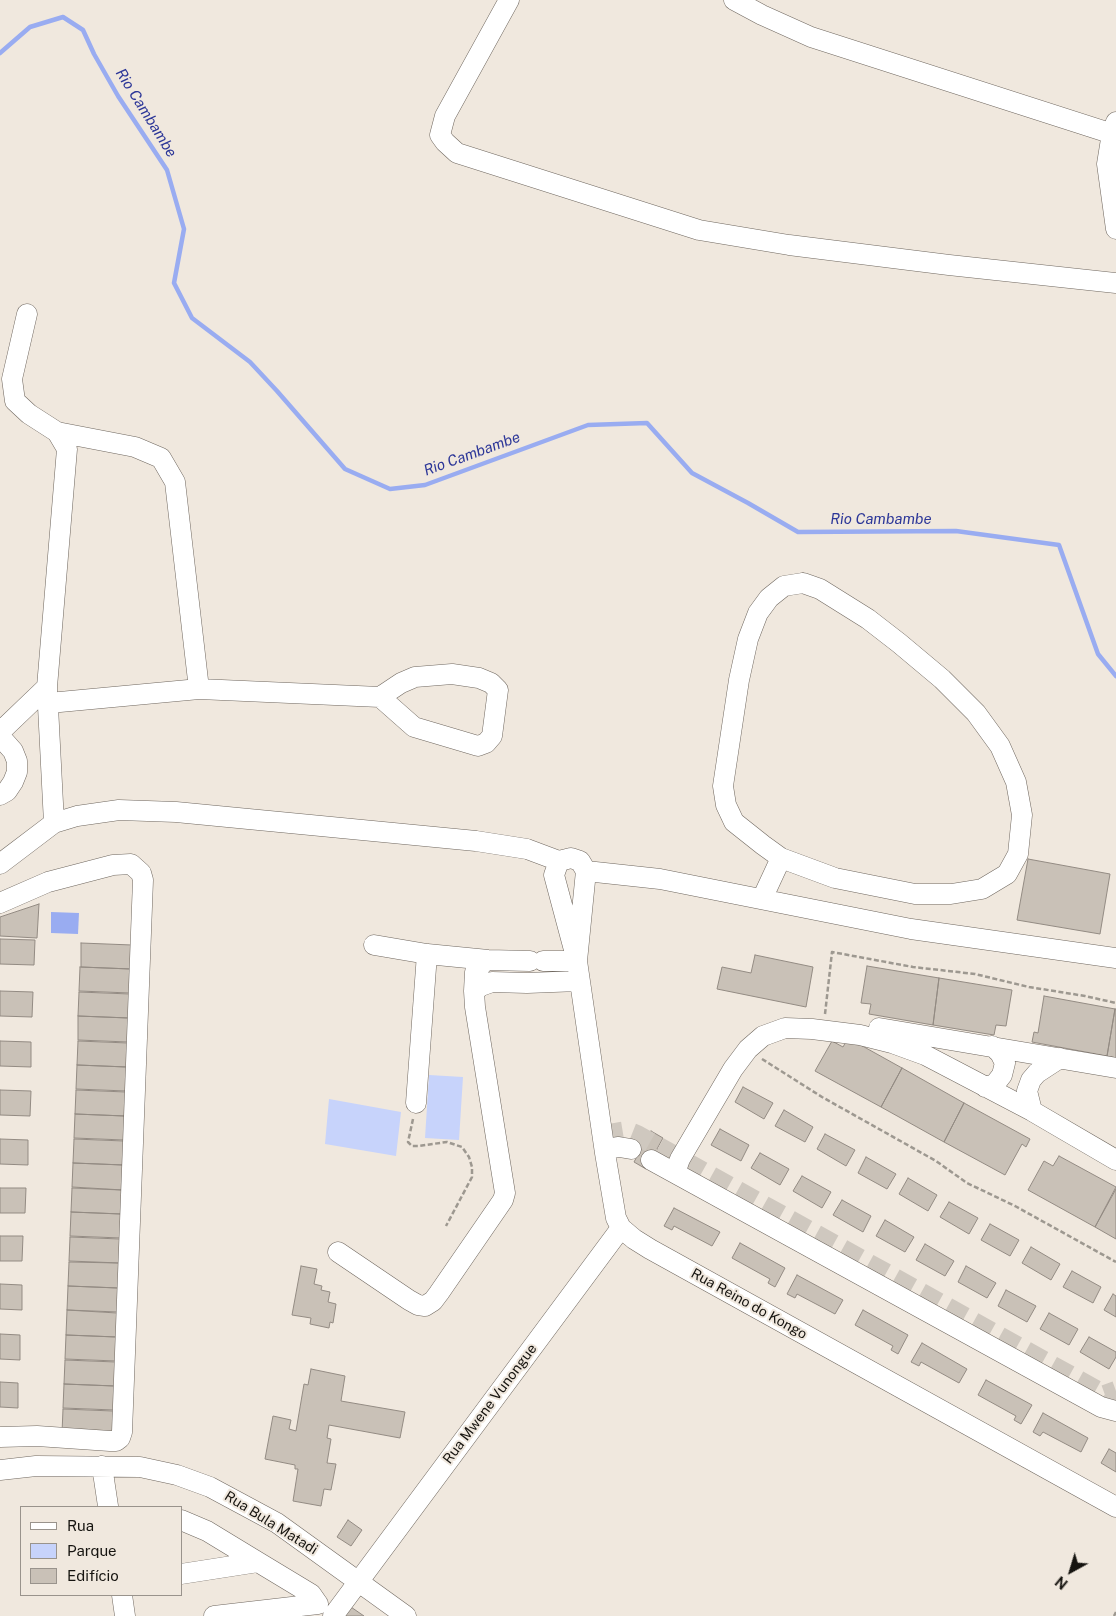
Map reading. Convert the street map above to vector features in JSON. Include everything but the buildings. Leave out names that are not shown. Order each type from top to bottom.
[{"type":"street","points":[[509,0],[445,116],[440,135],[457,153],[699,230],[949,265],[1116,283]]},
{"type":"street","points":[[734,0],[811,37],[1115,130],[1107,164],[1116,229]]},
{"type":"street","points":[[27,314],[12,379],[15,401],[29,414],[57,432],[135,447],[161,458],[175,482],[199,689]]},
{"type":"street","points":[[54,823],[48,695],[67,449],[57,432]]},
{"type":"street","points":[[803,583],[820,589],[868,619],[942,679],[976,713],[1000,746],[1016,782],[1022,814],[1018,854],[1007,874],[982,889],[952,894],[915,894],[835,878],[781,858],[734,822],[726,805],[723,786],[739,680],[748,639],[758,613],[769,598],[784,586],[803,583]]},
{"type":"street","points":[[0,732],[48,695],[199,689],[380,697],[401,683],[415,677],[452,674],[478,678],[491,683],[498,690],[492,736],[486,743],[478,746],[414,726],[380,697]]},
{"type":"street","points":[[0,740],[5,742],[12,751],[16,761],[17,772],[7,791],[0,795]]},
{"type":"street","points":[[0,864],[54,823],[77,816],[118,810],[176,812],[476,841],[527,850],[559,861],[571,858],[580,861],[586,871],[577,961]]},
{"type":"street","points":[[762,899],[781,858]]},
{"type":"street","points":[[559,861],[554,875],[577,961],[605,1153],[616,1218],[621,1228]]},
{"type":"street","points":[[0,903],[48,882],[113,865],[131,864],[141,872],[143,880],[122,1432],[120,1438],[110,1442],[42,1436],[0,1437]]},
{"type":"street","points":[[586,871],[660,879],[911,929],[1116,958]]},
{"type":"street","points":[[374,945],[427,954],[488,960],[577,961]]},
{"type":"street","points":[[416,1103],[427,954]]},
{"type":"street","points":[[338,1252],[418,1305],[425,1306],[433,1301],[439,1293],[503,1200],[505,1193],[474,992],[475,972],[488,960]]},
{"type":"street","points":[[527,983],[523,978],[532,961]]},
{"type":"street","points":[[474,992],[481,986],[492,982],[579,981]]},
{"type":"street","points":[[664,1167],[709,1088],[739,1042],[760,1026],[784,1018],[824,1021],[992,1046],[1116,1068]]},
{"type":"street","points":[[664,1167],[680,1159],[733,1069],[748,1049],[763,1036],[785,1028],[860,1034],[925,1055],[1032,1111],[1116,1160]]},
{"type":"street","points":[[985,1087],[995,1084],[1002,1075],[1005,1063],[1000,1053],[992,1046]]},
{"type":"street","points":[[1032,1111],[1027,1091],[1031,1080],[1037,1073],[1060,1058]]},
{"type":"street","points":[[605,1153],[612,1148],[630,1149]]},
{"type":"street","points":[[664,1167],[1101,1407],[1116,1411]]},
{"type":"street","name":"Rua Reino do Kongo","points":[[621,1228],[650,1249],[1116,1507]]},
{"type":"street","name":"Rua Mwene Vunongue","points":[[321,1612],[359,1580],[621,1228]]},
{"type":"street","points":[[42,1436],[42,1466]]},
{"type":"street","name":"Rua Bula Matadi","points":[[0,1470],[42,1466],[140,1467],[177,1475],[210,1487],[277,1523],[359,1580],[406,1616]]},
{"type":"street","points":[[102,1466],[111,1506]]},
{"type":"street","points":[[182,1520],[207,1530],[311,1594],[321,1612],[214,1616]]},
{"type":"street","points":[[182,1535],[207,1530]]},
{"type":"street","points":[[182,1574],[258,1562]]},
{"type":"street","points":[[122,1596],[125,1616]]},
{"type":"path","points":[[824,1021],[832,952],[913,967],[975,974],[1029,987],[1116,1003]]},
{"type":"path","points":[[748,1049],[783,1074],[936,1161],[967,1183],[1015,1206],[1116,1262]]},
{"type":"path","points":[[416,1103],[408,1142],[412,1146],[436,1142],[456,1144],[466,1151],[472,1167],[472,1177],[446,1226]]},
{"type":"path","points":[[1114,1616],[1116,1612]]},
{"type":"green space","points":[[429,1075],[463,1077],[459,1140],[425,1138]]},
{"type":"green space","points":[[329,1099],[401,1112],[396,1156],[325,1144]]},
{"type":"water","points":[[51,912],[79,913],[78,934],[51,933]]},
{"type":"waterway","name":"Rio Cambambe","points":[[0,53],[30,27],[63,17],[83,30],[94,54],[118,96],[167,170],[184,229],[174,283],[192,318],[250,362],[345,469],[390,489],[425,485],[588,425],[647,423],[692,473],[798,532],[956,531],[1059,545],[1098,654],[1116,676]]},
{"type":"tunnel","points":[[603,1135],[627,1131],[637,1135],[1105,1395],[1116,1391]]}]
